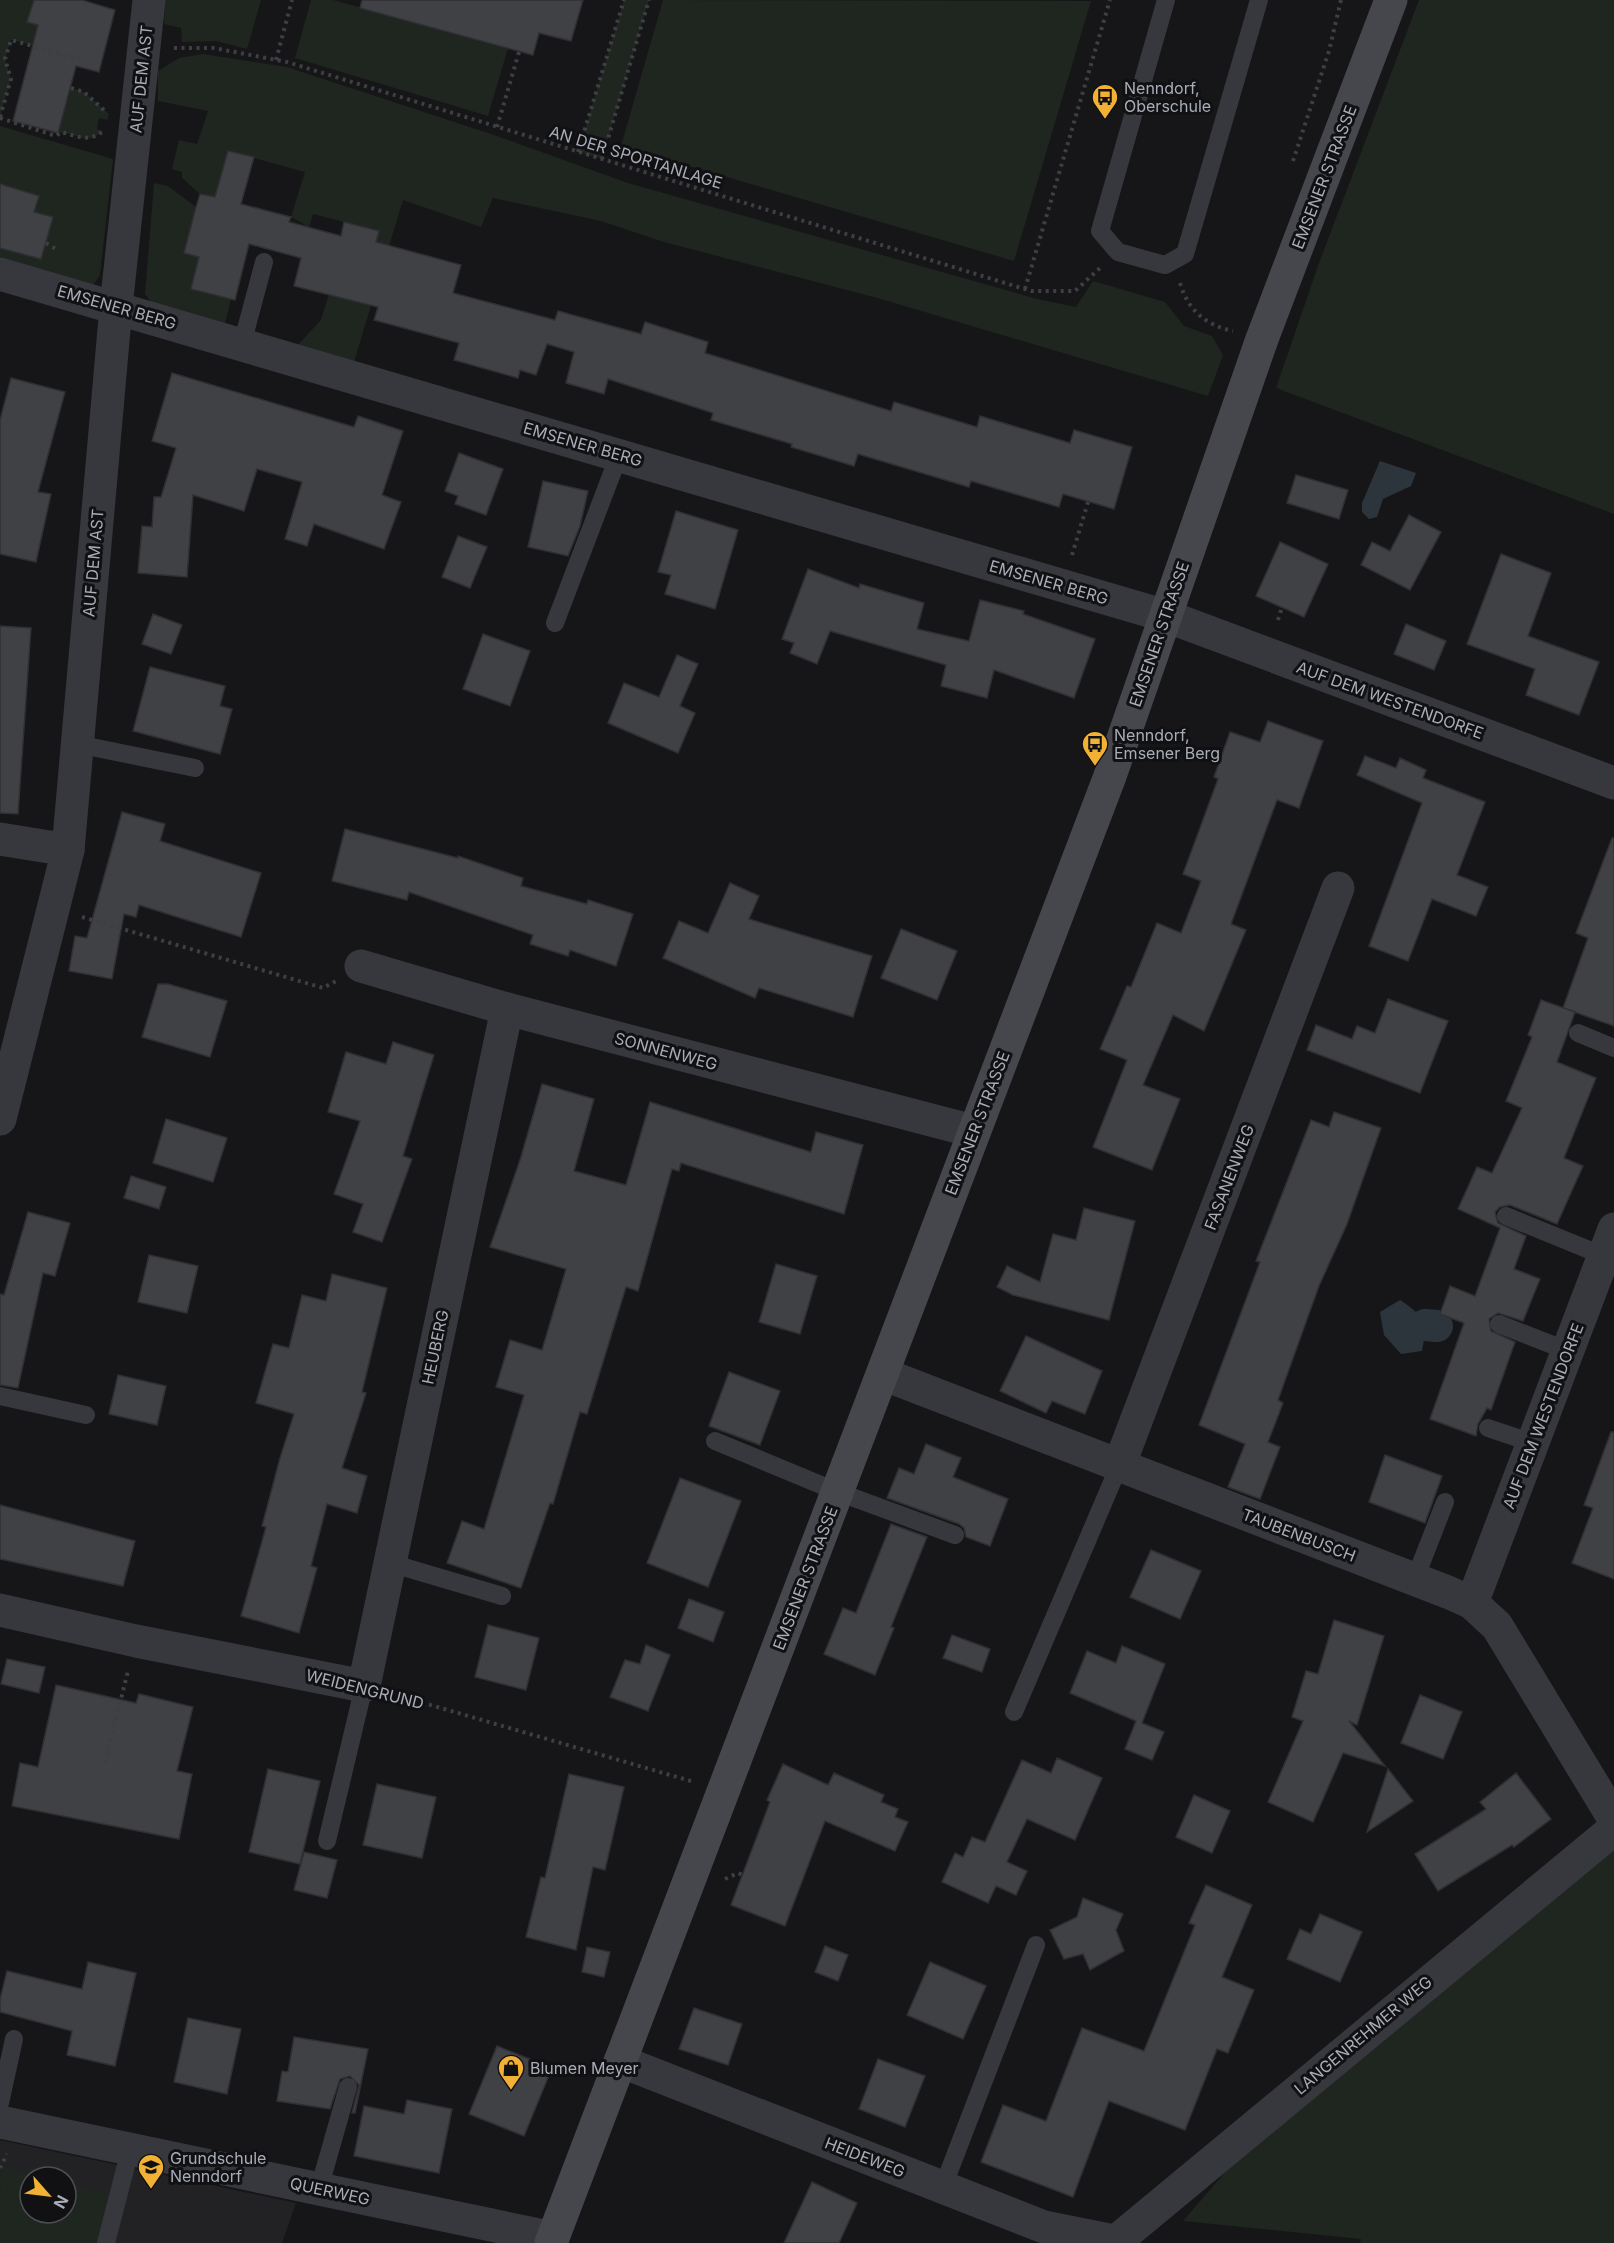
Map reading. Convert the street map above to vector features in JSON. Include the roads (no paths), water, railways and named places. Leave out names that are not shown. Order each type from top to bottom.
[{"type":"street","name":"AUF DEM AST","points":[[0,1119],[68,850],[116,307],[149,0]]},
{"type":"street","name":"EMSENER STRASSE","points":[[552,2241],[1110,776],[1263,339],[1391,0]]},
{"type":"street","name":"EMSENER BERG","points":[[0,274],[1166,616]]},
{"type":"street","name":"AUF DEM WESTENDORFE","points":[[1166,616],[1614,783]]},
{"type":"street","points":[[0,839],[68,850]]},
{"type":"street","name":"FASANENWEG","points":[[1119,1466],[1338,888]]},
{"type":"street","name":"SONNENWEG","points":[[361,966],[507,1009],[973,1131]]},
{"type":"street","name":"HEUBERG","points":[[364,1686],[507,1009]]},
{"type":"street","name":"AUF DEM WESTENDORFE","points":[[1472,1603],[1609,1243]]},
{"type":"street","name":"TAUBENBUSCH","points":[[883,1374],[1472,1603],[1497,1626],[1614,1819]]},
{"type":"street","name":"WEIDENGRUND","points":[[0,1610],[136,1641],[364,1686]]},
{"type":"street","name":"LANGENREHMER WEG","points":[[1114,2242],[1614,1829]]},
{"type":"street","name":"HEIDEWEG","points":[[620,2061],[1044,2227],[1114,2242]]},
{"type":"street","name":"QUERWEG","points":[[0,2122],[552,2241]]},
{"type":"lane","points":[[1166,0],[1100,231],[1118,252],[1165,265],[1185,254],[1259,0]]},
{"type":"lane","points":[[242,344],[264,262]]},
{"type":"lane","points":[[555,623],[619,455]]},
{"type":"lane","points":[[77,744],[195,768]]},
{"type":"lane","points":[[1578,1033],[1614,1048]]},
{"type":"lane","points":[[1506,1216],[1609,1243]]},
{"type":"lane","points":[[1500,1324],[1568,1351]]},
{"type":"lane","points":[[0,1396],[86,1415]]},
{"type":"lane","points":[[1488,1428],[1533,1443]]},
{"type":"lane","points":[[715,1441],[837,1492],[955,1535]]},
{"type":"lane","points":[[1014,1712],[1119,1466]]},
{"type":"lane","points":[[1415,1579],[1445,1502]]},
{"type":"lane","points":[[390,1563],[502,1596]]},
{"type":"lane","points":[[327,1841],[364,1686]]},
{"type":"lane","points":[[942,2187],[1036,1945]]},
{"type":"lane","points":[[0,2103],[14,2038]]},
{"type":"lane","points":[[319,2189],[348,2087]]},
{"type":"lane","points":[[106,2243],[130,2150]]},
{"type":"waterway","points":[[1425,1325],[1437,1326]]},
{"type":"place","name":"Nenndorf, Oberschule","points":[[1105,120]]},
{"type":"place","name":"Nenndorf, Emsener Berg","points":[[1095,767]]},
{"type":"place","name":"Blumen Meyer","points":[[511,2091]]},
{"type":"place","name":"Grundschule Nenndorf","points":[[151,2190]]}]
